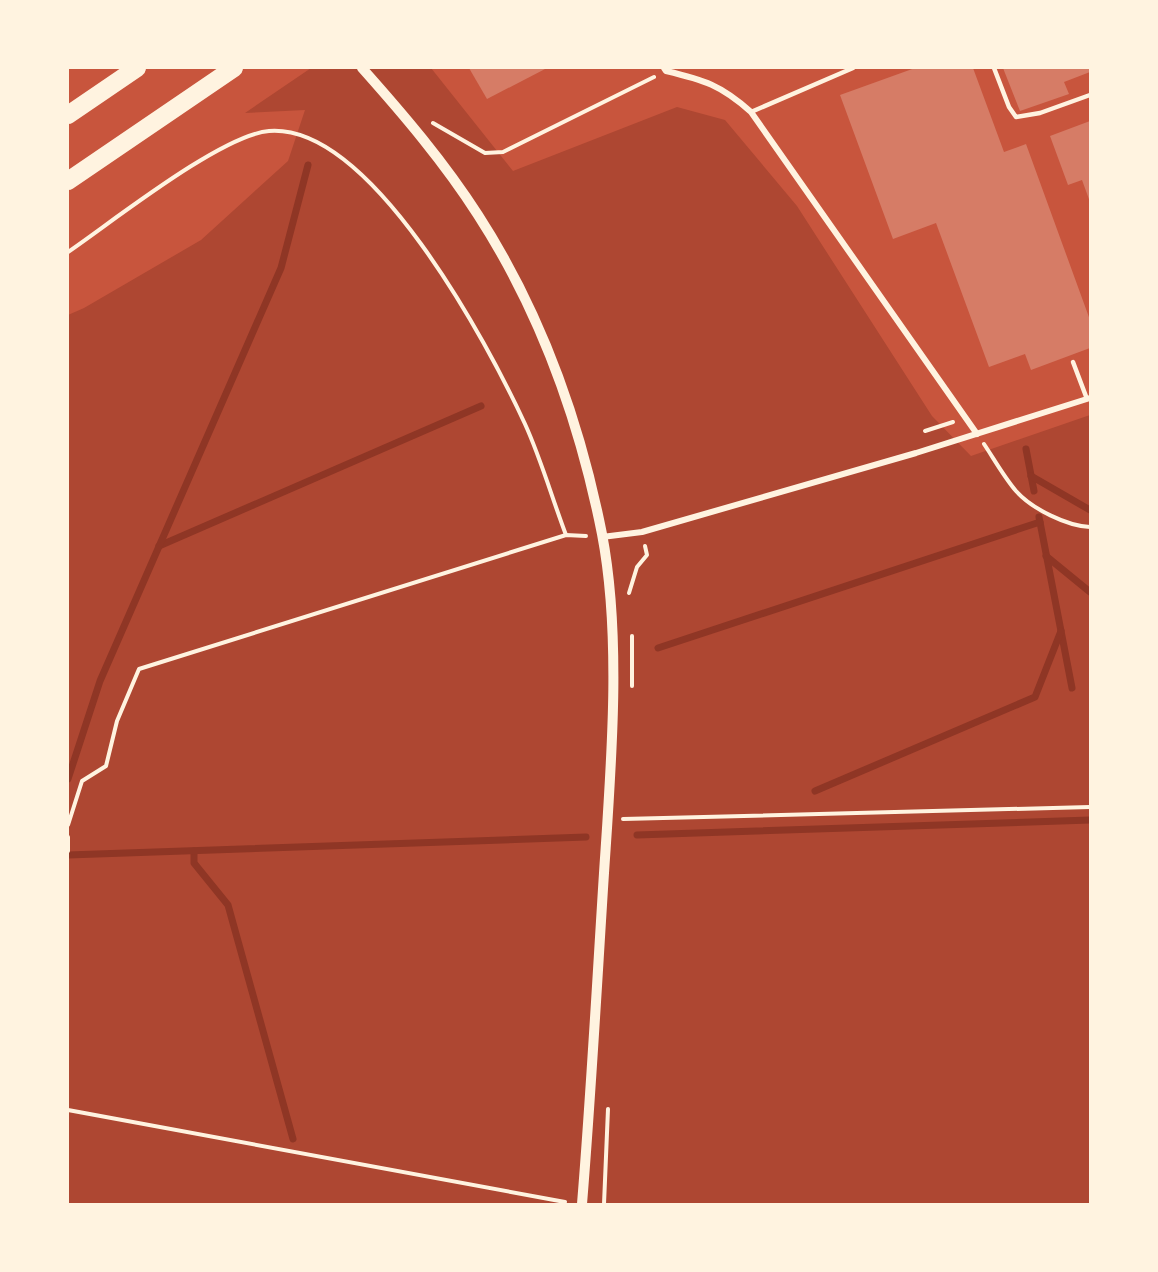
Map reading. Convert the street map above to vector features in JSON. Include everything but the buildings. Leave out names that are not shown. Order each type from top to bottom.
[{"type":"highway","points":[[68,115],[137,68]]},
{"type":"highway","points":[[68,181],[234,68]]},
{"type":"street","points":[[362,68],[430,148],[479,216],[499,252],[550,357],[568,406],[602,537],[611,627],[612,725],[608,819],[582,1204]]},
{"type":"street","points":[[665,69],[702,80],[729,92],[751,112],[977,434]]},
{"type":"street","points":[[602,537],[642,532],[1089,399]]},
{"type":"lane","points":[[751,112],[853,68]]},
{"type":"lane","points":[[994,68],[1009,107],[1016,117],[1040,113],[1090,94]]},
{"type":"lane","points":[[1073,362],[1089,399]]},
{"type":"path","points":[[433,123],[485,153],[503,152],[665,69]]},
{"type":"path","points":[[68,252],[212,154],[250,135],[288,131],[304,135],[320,143],[354,168],[382,196],[447,282],[477,331],[526,426],[566,535]]},
{"type":"path","points":[[977,434],[1017,492],[1050,514],[1078,527],[1090,527]]},
{"type":"path","points":[[68,825],[82,781],[106,766],[117,722],[139,669],[566,535],[602,537]]},
{"type":"path","points":[[608,819],[1090,807]]},
{"type":"path","points":[[68,837],[68,850]]},
{"type":"path","points":[[68,1110],[522,1192],[573,1204]]},
{"type":"shaded area","points":[[311,68],[431,68],[513,171],[677,107],[725,120],[797,206],[932,416],[971,456],[1090,415],[1090,1204],[68,1204],[68,315],[201,240],[288,161],[305,110],[245,113]]},
{"type":"waterway","points":[[68,779],[100,681],[281,268],[308,165]]},
{"type":"waterway","points":[[159,546],[481,406]]},
{"type":"waterway","points":[[1026,449],[1034,491]]},
{"type":"waterway","points":[[1031,476],[1090,510]]},
{"type":"waterway","points":[[1039,517],[1072,688]]},
{"type":"waterway","points":[[658,648],[1040,522]]},
{"type":"waterway","points":[[1046,556],[1090,592]]},
{"type":"waterway","points":[[815,791],[1035,697],[1061,631]]},
{"type":"waterway","points":[[637,835],[1090,820]]},
{"type":"waterway","points":[[68,855],[586,837]]},
{"type":"waterway","points":[[194,851],[194,863],[228,905],[293,1139]]}]
